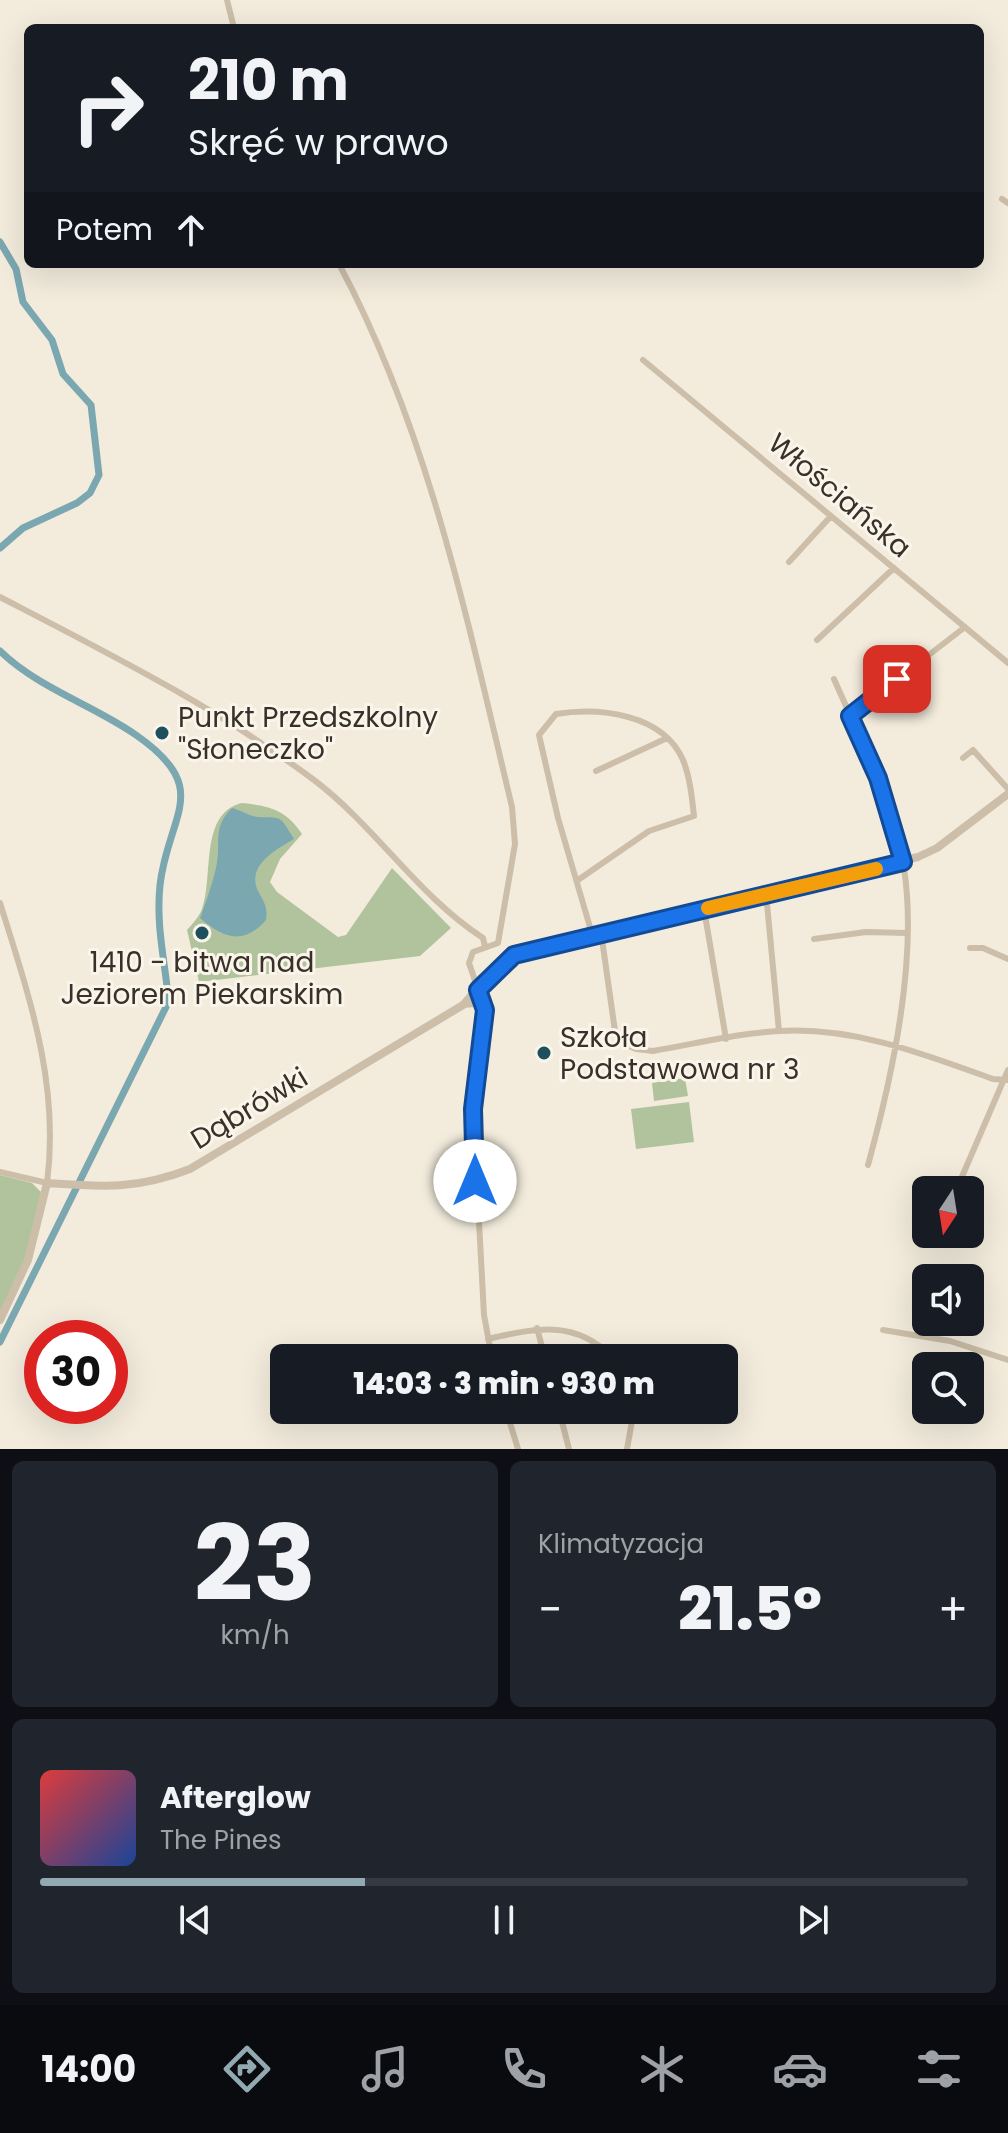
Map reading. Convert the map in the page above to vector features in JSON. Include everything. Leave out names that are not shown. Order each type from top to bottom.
[{"type":"street","points":[[227,0],[233,24]]},
{"type":"street","points":[[341,268],[373,335],[441,520],[512,807],[515,844],[498,940],[494,946],[471,954],[470,969],[485,1013],[473,1109],[475,1181],[489,1344]]},
{"type":"street","name":"Włościańska","points":[[643,360],[1008,663]]},
{"type":"street","points":[[789,562],[831,516]]},
{"type":"street","points":[[817,640],[894,568]]},
{"type":"street","points":[[0,597],[173,686],[315,781],[464,926],[483,938],[485,947]]},
{"type":"street","points":[[850,716],[965,627]]},
{"type":"street","points":[[834,679],[867,756],[903,862],[907,933],[896,1044],[892,1076],[868,1165]]},
{"type":"street","points":[[578,880],[649,831],[694,816],[683,759],[667,738],[636,718],[566,712],[556,714],[539,735],[568,857],[597,933],[615,1031],[620,1042],[636,1049],[653,1051],[779,1031],[839,1032],[896,1044],[1006,1080]]},
{"type":"street","points":[[596,771],[667,738]]},
{"type":"street","points":[[963,758],[973,750],[1008,791]]},
{"type":"street","name":"Dąbrówki","points":[[47,1183],[83,1187],[141,1184],[199,1164],[459,1007],[489,975],[514,955],[534,947],[903,862],[937,848],[1008,791]]},
{"type":"street","points":[[766,893],[779,1031]]},
{"type":"street","points":[[0,903],[45,1055],[50,1107],[47,1183],[28,1260],[0,1320]]},
{"type":"street","points":[[704,909],[726,1039]]},
{"type":"street","points":[[814,939],[866,932],[907,933]]},
{"type":"street","points":[[970,948],[983,948],[1008,959]]},
{"type":"street","points":[[470,969],[489,975]]},
{"type":"street","points":[[459,1007],[475,1004],[485,1013]]},
{"type":"street","points":[[962,1176],[1008,1070]]},
{"type":"street","points":[[0,1172],[47,1183]]},
{"type":"street","points":[[488,1339],[537,1328],[581,1334],[594,1344]]},
{"type":"street","points":[[537,1328],[541,1344]]},
{"type":"street","points":[[883,1330],[950,1341],[1008,1360]]},
{"type":"street","points":[[510,1424],[518,1449]]},
{"type":"street","points":[[563,1424],[569,1449]]},
{"type":"street","points":[[627,1449],[631,1424]]},
{"type":"green space","points":[[242,803],[283,814],[302,834],[280,859],[270,882],[277,892],[338,937],[346,935],[392,868],[451,928],[420,956],[199,982],[187,930],[202,909],[210,847],[219,819],[228,809]]},
{"type":"green space","points":[[685,1078],[688,1096],[654,1101],[652,1083]]},
{"type":"green space","points":[[689,1102],[694,1142],[636,1149],[631,1109]]},
{"type":"green space","points":[[0,1175],[32,1183],[41,1192],[26,1257],[0,1313]]},
{"type":"water","points":[[232,808],[255,816],[280,819],[294,839],[259,866],[255,882],[266,908],[266,920],[258,928],[241,936],[225,934],[200,918],[218,859],[221,822]]},
{"type":"waterway","points":[[0,242],[16,269],[23,302],[52,340],[63,374],[91,405],[99,475],[90,493],[77,503],[23,528],[0,548]]},
{"type":"waterway","points":[[0,651],[31,676],[136,735],[160,754],[174,771],[180,787],[180,804],[164,860],[159,899],[168,995],[166,1007],[0,1342]]},
{"type":"slow traffic","points":[[708,908],[876,869]]},
{"type":"place","name":"Punkt Przedszkolny \"Słoneczko\"","points":[[162,733]]},
{"type":"place","name":"1410 - bitwa nad Jeziorem Piekarskim","points":[[202,933]]},
{"type":"place","name":"Szkoła Podstawowa nr 3","points":[[544,1053]]},
{"type":"route","points":[[475,1181],[473,1109],[485,1010],[478,990],[503,962],[520,951],[534,947],[903,862],[878,778],[850,716],[897,679]]}]
